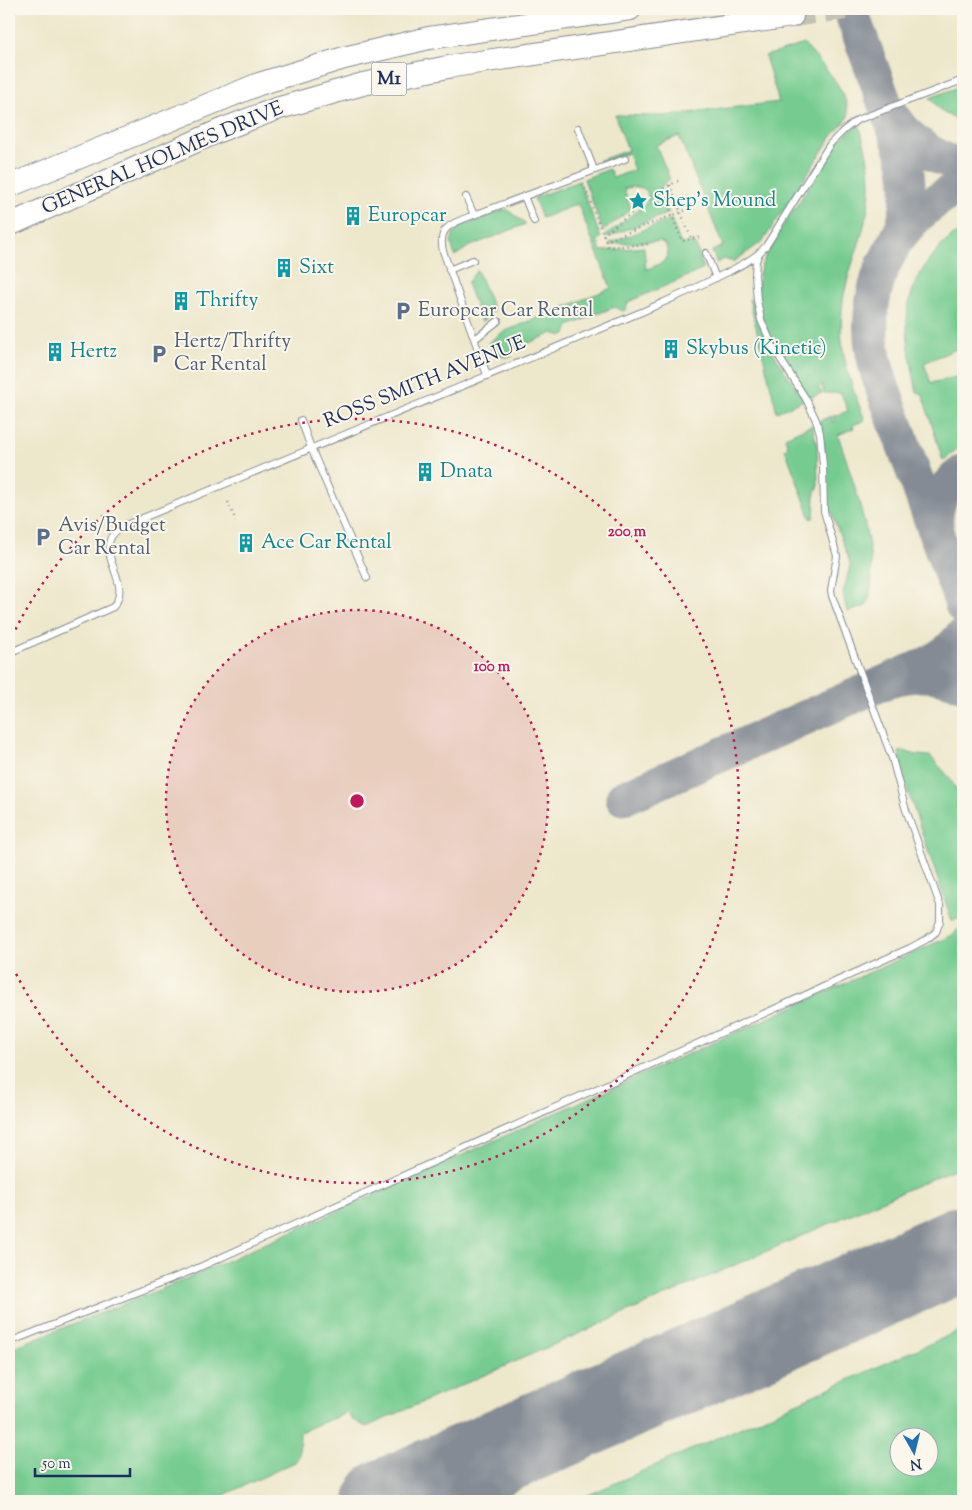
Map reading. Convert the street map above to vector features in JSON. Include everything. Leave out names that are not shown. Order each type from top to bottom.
[{"type":"highway","name":"GENERAL HOLMES DRIVE","points":[[9,186],[259,84],[344,58],[428,38],[630,9]]},
{"type":"highway","name":"GENERAL HOLMES DRIVE","points":[[9,225],[221,130],[276,109],[363,84],[453,66],[792,16]]},
{"type":"highway","points":[[9,171],[251,75],[291,62],[346,47],[428,38]]},
{"type":"lane","points":[[9,1342],[200,1267],[910,948],[936,932],[941,917],[939,898],[905,807],[892,758],[832,596],[831,590],[837,556],[824,511],[820,433],[806,398],[774,349],[761,320],[754,275],[759,253],[770,242],[830,144],[850,125],[857,120],[963,80]]},
{"type":"lane","points":[[578,128],[594,170]]},
{"type":"lane","points":[[487,374],[440,241],[444,230],[474,215],[625,159]]},
{"type":"lane","points":[[524,196],[534,221]]},
{"type":"lane","points":[[466,197],[474,215]]},
{"type":"lane","points":[[706,253],[716,278]]},
{"type":"lane","name":"ROSS SMITH AVENUE","points":[[9,653],[113,607],[120,595],[119,585],[109,555],[108,544],[114,532],[121,527],[487,374],[644,311],[716,278],[759,253]]},
{"type":"lane","points":[[449,270],[473,260]]},
{"type":"lane","points":[[474,339],[498,321]]},
{"type":"lane","points":[[301,420],[311,448],[367,578]]},
{"type":"path","points":[[580,176],[608,247],[648,244]]},
{"type":"path","points":[[678,181],[662,189],[682,241],[700,237]]},
{"type":"path","points":[[670,185],[691,238]]},
{"type":"path","points":[[606,242],[689,209]]},
{"type":"path","points":[[603,234],[632,212]]},
{"type":"path","points":[[228,502],[236,521]]},
{"type":"green space","points":[[804,44],[839,87],[847,107],[848,118],[832,136],[763,241],[733,262],[724,259],[717,263],[712,251],[723,246],[679,136],[656,145],[670,179],[659,188],[669,213],[607,237],[606,235],[645,205],[648,199],[648,194],[643,188],[624,189],[631,209],[603,231],[584,179],[609,169],[613,178],[634,170],[628,153],[603,162],[598,161],[628,150],[615,115],[663,116],[779,102],[765,56]]},
{"type":"green space","points":[[963,85],[963,123],[942,112],[930,98]]},
{"type":"green space","points":[[859,125],[867,155],[870,195],[865,224],[849,274],[841,325],[846,366],[865,420],[853,425],[854,428],[838,435],[864,521],[869,545],[871,589],[866,606],[847,612],[843,593],[850,562],[826,498],[825,451],[819,421],[831,416],[833,422],[835,421],[833,416],[848,411],[841,393],[824,393],[822,385],[818,387],[822,393],[809,398],[769,334],[762,317],[758,299],[758,281],[763,262],[772,244],[822,164],[834,146]]},
{"type":"green space","points":[[579,181],[601,238],[597,240],[601,251],[644,247],[646,270],[663,262],[668,256],[666,245],[660,241],[610,243],[671,219],[681,244],[695,243],[704,269],[628,302],[623,311],[614,307],[569,326],[566,334],[561,336],[553,333],[514,349],[511,357],[500,355],[488,343],[503,332],[611,288],[578,204],[542,218],[534,198]]},
{"type":"green space","points":[[506,209],[526,224],[468,247],[455,256],[451,243],[454,232],[463,225]]},
{"type":"green space","points":[[963,228],[963,346],[924,363],[931,383],[963,375],[963,447],[956,450],[943,461],[922,393],[917,393],[908,344],[907,313],[915,284],[922,271],[940,247]]},
{"type":"green space","points":[[477,270],[494,311],[483,321],[481,321],[467,283]]},
{"type":"green space","points":[[749,299],[754,302],[757,316],[767,341],[804,400],[777,412]]},
{"type":"green space","points":[[812,425],[817,446],[818,489],[816,489],[815,493],[814,517],[811,519],[785,449],[788,447],[785,437]]},
{"type":"green space","points":[[904,751],[916,755],[930,756],[949,777],[963,801],[963,917],[952,921],[906,786],[899,752]]},
{"type":"green space","points":[[963,924],[963,1165],[366,1427],[346,1413],[300,1432],[299,1456],[295,1462],[211,1501],[9,1501],[9,1349],[184,1280],[953,935]]},
{"type":"green space","points":[[963,1329],[963,1501],[575,1501]]},
{"type":"taxiway","points":[[850,9],[902,150],[908,185],[905,219],[882,269],[874,292],[871,330],[876,369],[963,607]]},
{"type":"taxiway","points":[[895,119],[909,136],[925,149],[943,159],[963,166]]},
{"type":"taxiway","points":[[899,237],[928,207],[945,195],[963,186]]},
{"type":"taxiway","points":[[937,534],[936,515],[940,498],[949,484],[963,472]]},
{"type":"taxiway","points":[[623,798],[929,663],[947,652],[963,635]]},
{"type":"taxiway","points":[[901,677],[933,676],[963,685]]},
{"type":"taxiway","points":[[407,1501],[425,1487],[508,1450]]},
{"type":"runway","points":[[387,1501],[963,1248]]},
{"type":"tunnel","points":[[792,16],[845,9]]},
{"type":"place","name":"Shep's Mound","points":[[638,201]]},
{"type":"place","name":"Europcar","points":[[353,216]]},
{"type":"place","name":"Sixt","points":[[284,268]]},
{"type":"place","name":"Thrifty","points":[[181,301]]},
{"type":"place","name":"Europcar Car Rental","points":[[403,311]]},
{"type":"place","name":"Skybus (Kinetic)","points":[[671,349]]},
{"type":"place","name":"Hertz","points":[[55,352]]},
{"type":"place","name":"Hertz/Thrifty Car Rental","points":[[159,354]]},
{"type":"place","name":"Dnata","points":[[425,472]]},
{"type":"place","name":"Avis/Budget Car Rental","points":[[43,537]]},
{"type":"place","name":"Ace Car Rental","points":[[246,543]]}]
